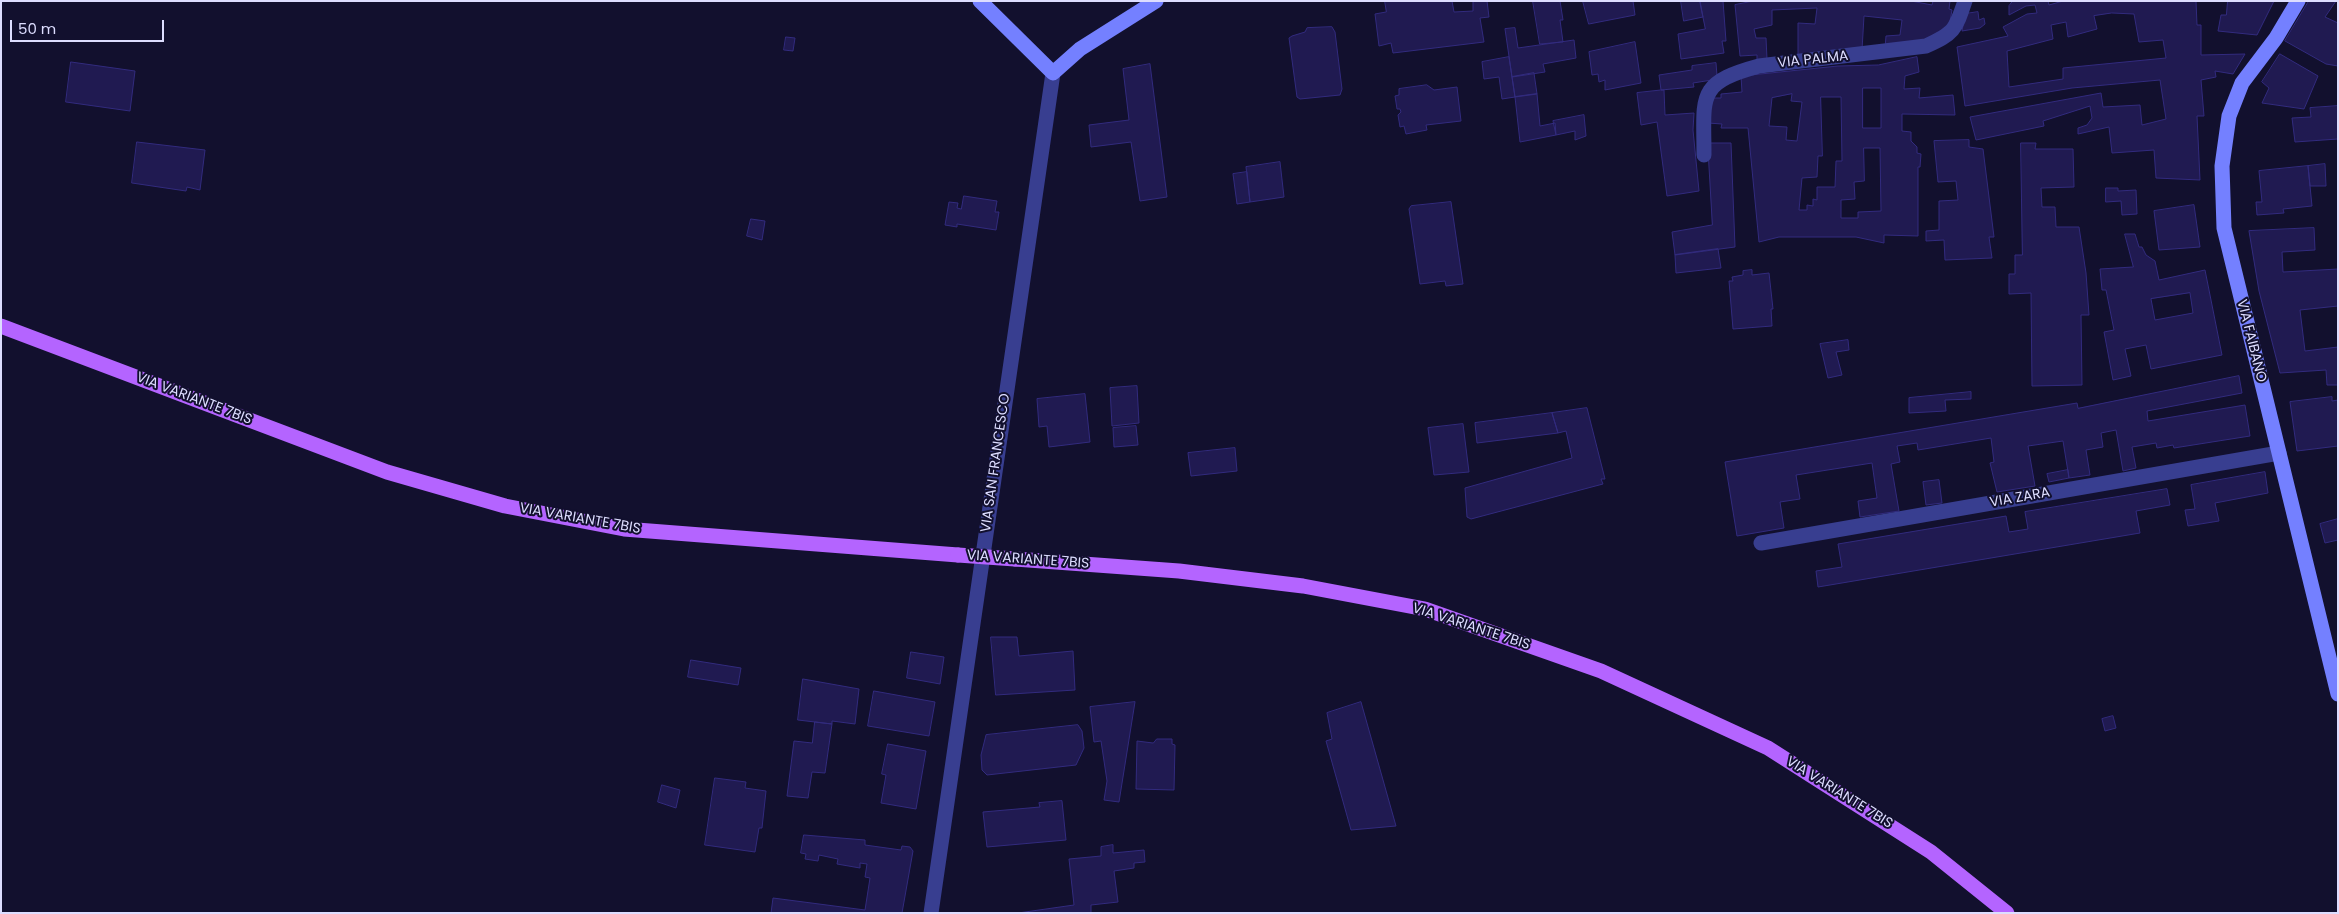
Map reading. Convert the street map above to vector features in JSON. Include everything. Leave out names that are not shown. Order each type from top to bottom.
[{"type":"main road","name":"VIA VARIANTE 7BIS","points":[[1,326],[387,472],[505,506],[624,530],[1188,572],[1303,586],[1425,608],[1601,671],[1768,748],[1931,852],[2007,913]]},
{"type":"street","points":[[980,1],[988,12],[1053,73],[1080,48],[1156,1]]},
{"type":"street","name":"VIA PALMA","points":[[1704,154],[1704,100],[1708,90],[1735,72],[1759,66],[1926,46],[1949,36],[1959,20],[1965,1]]},
{"type":"street","name":"VIA FAIBANO","points":[[2298,1],[2276,38],[2242,83],[2229,116],[2222,166],[2224,228],[2278,454],[2335,673],[2338,694]]},
{"type":"street","name":"VIA SAN FRANCESCO","points":[[931,913],[1053,73]]},
{"type":"street","name":"VIA ZARA","points":[[1761,544],[2278,454]]},
{"type":"building","points":[[1385,1],[1452,1],[1454,12],[1473,11],[1473,1],[1487,1],[1489,17],[1480,18],[1484,42],[1393,53],[1391,43],[1379,46],[1375,14],[1386,12]]},
{"type":"building","points":[[1533,1],[1560,1],[1563,20],[1560,20],[1563,42],[1540,44]]},
{"type":"building","points":[[1583,1],[1633,1],[1635,15],[1589,24]]},
{"type":"building","points":[[1681,1],[1700,1],[1703,17],[1684,21]]},
{"type":"building","points":[[1700,1],[1723,1],[1726,41],[1722,41],[1724,53],[1681,59],[1678,34],[1705,29]]},
{"type":"building","points":[[1754,1],[1911,1],[1932,5],[1933,1],[1950,1],[1949,9],[1952,10],[1949,27],[1916,44],[1885,48],[1886,36],[1900,35],[1902,20],[1864,16],[1862,50],[1798,55],[1798,23],[1815,24],[1817,8],[1772,10],[1772,25],[1754,29],[1756,38],[1766,38],[1767,59],[1757,60],[1757,55],[1740,56],[1735,5]]},
{"type":"building","points":[[2013,1],[2048,1],[2049,5],[2063,1],[2196,1],[2197,25],[2201,25],[2201,55],[2245,54],[2233,74],[2215,71],[2216,77],[2201,80],[2204,116],[2197,116],[2200,180],[2156,178],[2154,150],[2112,153],[2109,127],[2078,134],[2078,128],[2087,125],[2092,118],[2090,106],[2043,121],[2044,126],[1976,140],[1970,117],[2101,93],[2103,107],[2140,105],[2142,125],[2166,119],[2160,80],[2072,88],[1965,106],[1957,47],[2008,36],[2003,27],[2027,14],[2037,13],[2035,5],[2026,6],[2009,15],[2009,6]],"holes":[[[2112,13],[2134,14],[2139,42],[2163,40],[2166,58],[2063,68],[2063,79],[2009,87],[2007,51],[2053,39],[2051,25],[2066,22],[2068,37],[2097,29],[2094,16]]]},
{"type":"building","points":[[2228,1],[2274,1],[2257,35],[2218,31],[2221,15],[2226,15]]},
{"type":"building","points":[[2309,1],[2336,1],[2325,17],[2338,23],[2338,66],[2326,64],[2285,41]]},
{"type":"building","points":[[1978,12],[1979,20],[1984,18],[1985,24],[1980,28],[1962,31],[1965,14]]},
{"type":"building","points":[[1332,27],[1335,32],[1342,89],[1340,95],[1300,99],[1297,97],[1289,38],[1305,32],[1307,28]]},
{"type":"building","points":[[1515,28],[1518,48],[1574,40],[1576,58],[1543,64],[1545,72],[1512,77],[1505,29]]},
{"type":"building","points":[[786,37],[795,38],[793,51],[784,50]]},
{"type":"building","points":[[1635,42],[1641,83],[1605,90],[1605,80],[1599,82],[1598,74],[1592,75],[1589,52]]},
{"type":"building","points":[[2280,54],[2318,76],[2304,109],[2262,103],[2269,88],[2262,82]]},
{"type":"building","points":[[1509,57],[1515,97],[1502,99],[1499,77],[1484,79],[1482,62]]},
{"type":"building","points":[[1917,57],[1919,72],[1905,76],[1904,89],[1920,88],[1919,98],[1953,95],[1955,115],[1902,114],[1902,131],[1911,132],[1911,141],[1917,147],[1917,153],[1921,154],[1920,167],[1918,167],[1918,236],[1884,235],[1884,243],[1856,237],[1779,237],[1759,242],[1748,128],[1721,128],[1722,124],[1708,123],[1710,98],[1721,98],[1721,94],[1742,92],[1741,76],[1838,66],[1878,65]],"holes":[[[1863,88],[1881,88],[1881,128],[1863,128]],[[1792,94],[1791,101],[1802,102],[1797,141],[1786,140],[1787,127],[1769,126],[1772,98]],[[1821,97],[1841,97],[1842,161],[1836,161],[1835,187],[1817,187],[1817,200],[1813,199],[1813,206],[1807,205],[1807,210],[1799,210],[1802,178],[1817,177],[1818,156],[1822,156]],[[1864,148],[1880,148],[1881,211],[1858,212],[1858,218],[1841,218],[1841,200],[1855,199],[1854,182],[1864,181]]]},
{"type":"building","points":[[71,62],[135,71],[130,111],[66,102]]},
{"type":"building","points":[[1716,63],[1717,76],[1712,80],[1693,83],[1694,87],[1661,90],[1659,75],[1692,70],[1692,66]]},
{"type":"building","points":[[1150,64],[1167,197],[1140,201],[1131,142],[1091,147],[1089,125],[1129,120],[1123,69]]},
{"type":"building","points":[[1534,73],[1537,94],[1515,97],[1512,77]]},
{"type":"building","points":[[1427,85],[1434,90],[1457,87],[1461,121],[1426,125],[1427,130],[1406,134],[1404,126],[1400,127],[1398,115],[1401,112],[1400,109],[1397,109],[1395,96],[1399,95],[1399,89]]},
{"type":"building","points":[[1664,90],[1665,115],[1694,113],[1693,130],[1699,191],[1667,196],[1657,122],[1641,125],[1637,93]]},
{"type":"building","points":[[1537,94],[1540,126],[1555,123],[1556,135],[1520,142],[1515,97]]},
{"type":"building","points":[[2338,106],[2338,139],[2295,142],[2292,118],[2311,117],[2310,108]]},
{"type":"building","points":[[1584,115],[1586,136],[1575,140],[1575,131],[1556,135],[1553,121]]},
{"type":"building","points":[[1969,140],[1969,147],[1983,149],[1994,237],[1989,237],[1992,258],[1945,260],[1944,240],[1926,241],[1926,231],[1939,230],[1939,201],[1958,200],[1956,181],[1938,182],[1934,141]]},
{"type":"building","points":[[137,142],[205,150],[200,190],[187,187],[186,191],[132,183]]},
{"type":"building","points":[[1708,143],[1731,143],[1735,247],[1675,255],[1672,232],[1712,225]]},
{"type":"building","points":[[2021,143],[2036,143],[2035,149],[2073,149],[2074,187],[2041,188],[2042,207],[2055,207],[2056,227],[2079,227],[2086,273],[2089,315],[2081,315],[2082,385],[2032,386],[2031,293],[2009,294],[2009,274],[2015,274],[2015,255],[2022,255]]},
{"type":"building","points":[[1280,162],[1284,197],[1250,202],[1246,167]]},
{"type":"building","points":[[2325,164],[2326,186],[2310,186],[2308,166]]},
{"type":"building","points":[[2308,166],[2312,206],[2283,209],[2284,213],[2257,215],[2256,202],[2262,202],[2259,171]]},
{"type":"building","points":[[1247,172],[1250,202],[1237,204],[1233,174]]},
{"type":"building","points":[[2106,188],[2118,188],[2118,191],[2136,190],[2137,214],[2122,215],[2121,201],[2106,202]]},
{"type":"building","points":[[964,196],[997,201],[995,212],[999,212],[996,230],[957,224],[957,227],[945,225],[949,202],[958,203],[957,208],[961,209]]},
{"type":"building","points":[[1451,202],[1463,284],[1446,286],[1445,281],[1420,284],[1409,209],[1411,206]]},
{"type":"building","points":[[2194,205],[2200,247],[2159,250],[2154,211]]},
{"type":"building","points":[[751,219],[765,221],[762,240],[747,236]]},
{"type":"building","points":[[2314,228],[2315,250],[2282,252],[2283,272],[2338,269],[2338,306],[2300,310],[2305,351],[2338,347],[2338,385],[2327,385],[2326,370],[2280,373],[2259,291],[2249,231]]},
{"type":"building","points":[[2125,234],[2135,234],[2139,247],[2142,247],[2146,255],[2155,261],[2159,280],[2205,270],[2222,355],[2151,369],[2146,345],[2125,349],[2131,376],[2113,380],[2104,332],[2114,330],[2106,290],[2102,290],[2100,269],[2133,267]],"holes":[[[2190,293],[2193,313],[2155,320],[2151,299]]]},
{"type":"building","points":[[1718,249],[1721,268],[1676,273],[1675,255]]},
{"type":"building","points":[[1752,270],[1752,275],[1769,273],[1773,309],[1771,309],[1772,326],[1733,329],[1729,281],[1733,281],[1732,277],[1743,275],[1743,271]]},
{"type":"building","points":[[1848,340],[1849,350],[1836,352],[1842,375],[1828,378],[1820,344]]},
{"type":"building","points":[[2239,376],[2242,393],[2147,411],[2148,421],[2245,405],[2250,436],[2174,448],[2173,445],[2157,448],[2156,443],[2132,447],[2136,468],[2123,471],[2116,430],[2101,433],[2103,447],[2086,450],[2090,475],[2069,478],[2063,441],[2028,446],[2035,486],[1997,492],[1990,463],[1994,462],[1991,438],[1918,450],[1917,443],[1897,446],[1900,462],[1891,464],[1899,511],[1860,517],[1858,501],[1877,498],[1872,463],[1796,475],[1800,499],[1780,502],[1784,528],[1737,536],[1725,462],[2077,403],[2078,408]]},
{"type":"building","points":[[1137,386],[1139,423],[1112,426],[1110,388]]},
{"type":"building","points":[[1971,392],[1971,399],[1945,400],[1946,411],[1909,413],[1909,398]]},
{"type":"building","points":[[1085,394],[1090,442],[1049,447],[1047,426],[1039,427],[1037,399]]},
{"type":"building","points":[[2332,397],[2332,401],[2338,400],[2338,446],[2297,451],[2290,402]]},
{"type":"building","points":[[1587,408],[1605,479],[1601,479],[1603,484],[1471,519],[1467,517],[1465,488],[1572,458],[1566,431],[1558,433],[1552,413]]},
{"type":"building","points":[[1552,413],[1558,433],[1477,443],[1475,423]]},
{"type":"building","points":[[1463,424],[1469,472],[1434,475],[1428,428]]},
{"type":"building","points":[[1136,426],[1138,445],[1114,447],[1113,428]]},
{"type":"building","points":[[1235,448],[1237,471],[1191,476],[1188,453]]},
{"type":"building","points":[[2068,470],[2069,478],[2049,482],[2047,474]]},
{"type":"building","points":[[2265,472],[2268,493],[2215,503],[2219,521],[2188,526],[2185,510],[2195,509],[2191,485]]},
{"type":"building","points":[[1939,480],[1942,503],[1926,505],[1923,482]]},
{"type":"building","points":[[2167,489],[2170,505],[2136,511],[2140,533],[1818,587],[1816,571],[1842,567],[1838,544],[2006,516],[2009,532],[2028,529],[2025,512]]},
{"type":"building","points":[[2338,519],[2338,540],[2325,543],[2320,524]]},
{"type":"building","points":[[991,637],[1017,637],[1019,656],[1073,651],[1075,690],[996,695]]},
{"type":"building","points":[[911,652],[944,657],[940,684],[907,678]]},
{"type":"building","points":[[691,660],[741,668],[738,685],[688,677]]},
{"type":"building","points":[[803,679],[859,689],[855,724],[832,721],[832,724],[798,720]]},
{"type":"building","points":[[874,691],[935,702],[929,736],[868,726]]},
{"type":"building","points":[[1135,702],[1119,802],[1104,800],[1107,781],[1101,741],[1094,742],[1090,707]]},
{"type":"building","points":[[1361,702],[1396,826],[1351,830],[1326,741],[1332,739],[1327,713]]},
{"type":"building","points":[[2113,716],[2116,728],[2105,731],[2102,719]]},
{"type":"building","points":[[815,722],[832,724],[825,773],[812,772],[808,798],[787,796],[794,741],[812,743]]},
{"type":"building","points":[[1078,725],[1082,731],[1084,748],[1076,765],[987,775],[982,770],[981,755],[986,735]]},
{"type":"building","points":[[1157,739],[1172,739],[1172,744],[1175,745],[1174,790],[1136,789],[1137,741],[1153,743]]},
{"type":"building","points":[[888,744],[926,751],[916,809],[881,803],[886,775],[882,774]]},
{"type":"building","points":[[715,778],[746,782],[745,788],[766,791],[762,828],[759,828],[755,852],[705,845]]},
{"type":"building","points":[[662,785],[680,790],[676,808],[658,802]]},
{"type":"building","points":[[1062,801],[1066,840],[987,847],[983,812],[1040,807],[1039,803]]},
{"type":"building","points":[[804,835],[865,840],[865,845],[901,850],[902,846],[910,847],[913,851],[902,913],[771,913],[773,898],[865,910],[870,878],[865,877],[867,864],[860,863],[860,868],[837,864],[838,859],[819,855],[818,861],[805,859],[806,854],[801,853]]},
{"type":"building","points":[[1113,845],[1113,853],[1144,850],[1145,862],[1134,863],[1134,868],[1114,871],[1118,902],[1091,905],[1091,913],[1018,913],[1074,905],[1069,859],[1101,856],[1101,847]]}]
